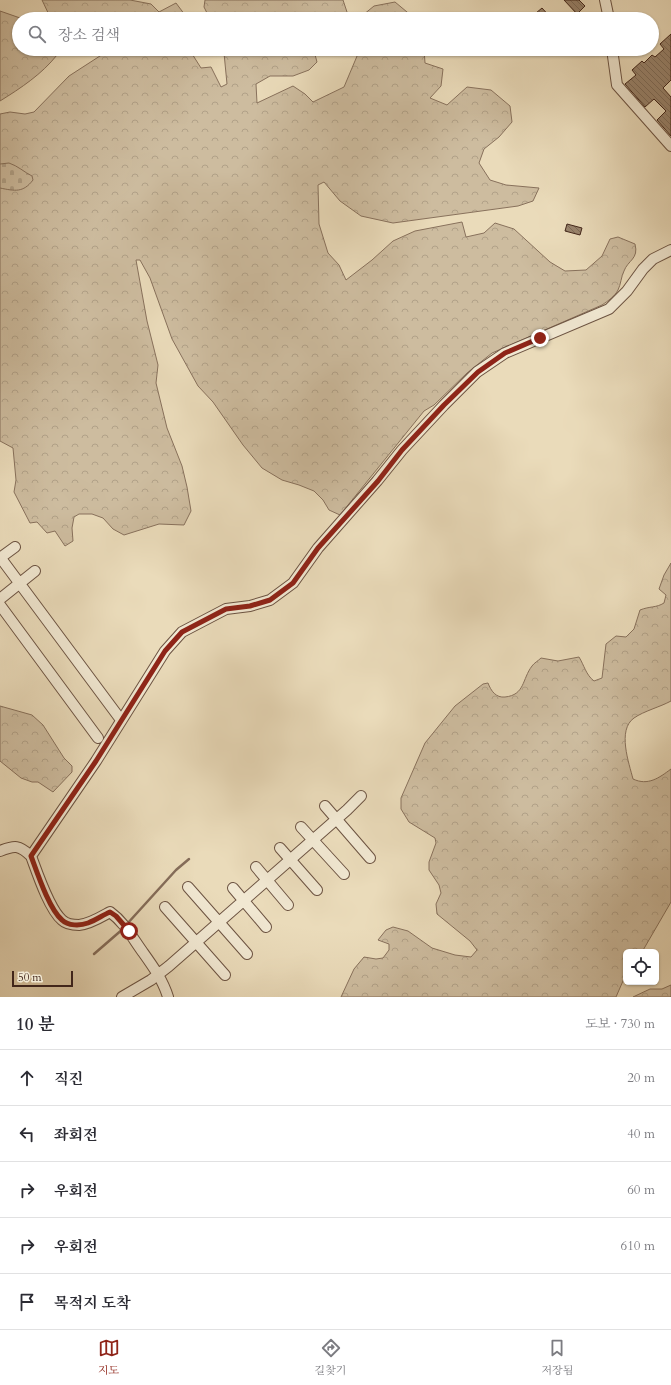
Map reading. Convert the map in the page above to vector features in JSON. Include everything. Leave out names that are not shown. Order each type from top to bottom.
[{"type":"street","points":[[605,0],[608,12]]},
{"type":"street","points":[[613,56],[617,85],[671,146]]},
{"type":"street","points":[[31,856],[96,761],[165,651],[182,632],[226,609],[250,606],[270,600],[293,583],[318,548],[378,481],[402,450],[444,405],[478,372],[505,353],[609,309],[627,291],[643,269],[654,259],[671,250]]},
{"type":"street","points":[[15,546],[0,558],[121,720]]},
{"type":"street","points":[[0,599],[35,571]]},
{"type":"street","points":[[0,605],[98,738]]},
{"type":"street","points":[[122,997],[158,975],[313,840],[361,796]]},
{"type":"street","points":[[325,806],[370,858]]},
{"type":"street","points":[[301,827],[344,874]]},
{"type":"street","points":[[0,851],[14,846],[22,847],[31,856],[50,901],[58,916],[63,921],[69,924],[80,925],[88,923],[110,912],[116,916],[129,931],[158,975],[168,997]]},
{"type":"street","points":[[280,848],[317,890]]},
{"type":"street","points":[[256,867],[288,905]]},
{"type":"street","points":[[188,886],[247,954]]},
{"type":"street","points":[[232,888],[266,927]]},
{"type":"street","points":[[165,907],[225,975]]},
{"type":"green space","points":[[42,0],[130,0],[151,4],[159,12],[48,12]]},
{"type":"green space","points":[[205,0],[343,0],[347,12],[206,12],[204,7]]},
{"type":"green space","points":[[395,2],[407,12],[367,12],[374,6]]},
{"type":"green space","points":[[176,3],[183,12],[159,12]]},
{"type":"green space","points":[[0,11],[12,15],[12,56],[56,56],[38,74],[0,101]]},
{"type":"green space","points":[[100,56],[193,56],[201,68],[211,67],[221,87],[227,84],[224,56],[315,56],[317,62],[309,70],[293,76],[270,76],[256,84],[257,103],[293,86],[305,94],[313,102],[344,87],[357,56],[424,56],[425,63],[443,69],[441,86],[430,98],[447,105],[467,87],[491,90],[510,106],[512,122],[499,137],[484,149],[479,163],[490,180],[506,185],[539,188],[533,201],[518,206],[393,223],[361,216],[340,201],[324,182],[318,185],[319,224],[328,253],[339,265],[346,280],[372,260],[393,241],[415,231],[462,222],[466,237],[484,233],[495,223],[514,229],[550,262],[565,271],[586,270],[602,256],[610,239],[618,237],[635,244],[636,253],[623,273],[617,292],[602,305],[492,353],[467,373],[434,405],[424,411],[340,515],[329,510],[323,500],[314,491],[282,480],[262,468],[243,445],[213,402],[198,386],[172,339],[150,278],[140,260],[136,260],[147,321],[158,365],[156,383],[167,428],[182,466],[191,511],[184,525],[159,524],[124,535],[113,529],[103,518],[92,514],[79,514],[74,517],[72,528],[73,541],[65,546],[55,531],[47,533],[37,522],[30,523],[14,492],[16,480],[13,448],[0,441],[0,114],[10,112],[25,114],[34,112],[69,76]]},
{"type":"green space","points":[[9,163],[32,176],[33,180],[26,187],[18,190],[0,188],[0,164]]},
{"type":"green space","points":[[671,563],[671,701],[642,713],[634,718],[629,723],[625,738],[627,756],[633,779],[644,782],[653,780],[671,769],[671,902],[644,949],[623,949],[623,981],[616,997],[341,997],[354,969],[364,957],[376,959],[383,958],[389,950],[389,944],[378,940],[386,930],[393,927],[408,931],[432,948],[455,955],[471,957],[477,950],[470,941],[437,914],[436,904],[441,893],[439,885],[429,870],[429,862],[436,843],[435,838],[409,822],[401,809],[401,798],[425,743],[455,706],[483,684],[488,683],[496,695],[502,697],[511,696],[516,693],[520,690],[532,666],[541,658],[558,661],[579,657],[591,679],[594,681],[602,678],[606,644],[616,636],[626,637],[634,629],[640,610],[664,603],[666,595],[659,589],[664,575]]},
{"type":"green space","points":[[0,706],[32,715],[43,725],[64,758],[72,766],[72,772],[53,792],[38,782],[32,782],[21,778],[0,761]]},
{"type":"green space","points":[[671,985],[671,997],[633,997],[650,989],[662,989]]},
{"type":"building","points":[[564,0],[579,0],[585,6],[579,12],[575,12]]},
{"type":"building","points":[[542,8],[546,12],[537,12]]},
{"type":"building","points":[[671,34],[671,80],[663,88],[671,97],[671,136],[657,120],[666,111],[654,99],[645,107],[625,84],[636,75],[632,70],[642,61],[644,63],[651,56],[659,56],[659,53],[664,49],[660,44]]},
{"type":"building","points":[[567,224],[582,228],[580,235],[565,231]]},
{"type":"waterway","points":[[127,924],[176,870],[189,859]]},
{"type":"waterway","points":[[94,954],[124,928]]},
{"type":"route","points":[[129,931],[116,916],[110,912],[88,923],[80,925],[69,924],[63,921],[58,916],[50,901],[31,856],[96,761],[165,651],[182,632],[195,624],[226,609],[250,606],[270,600],[293,583],[318,548],[378,481],[402,450],[444,405],[478,372],[505,353],[540,338]]}]
